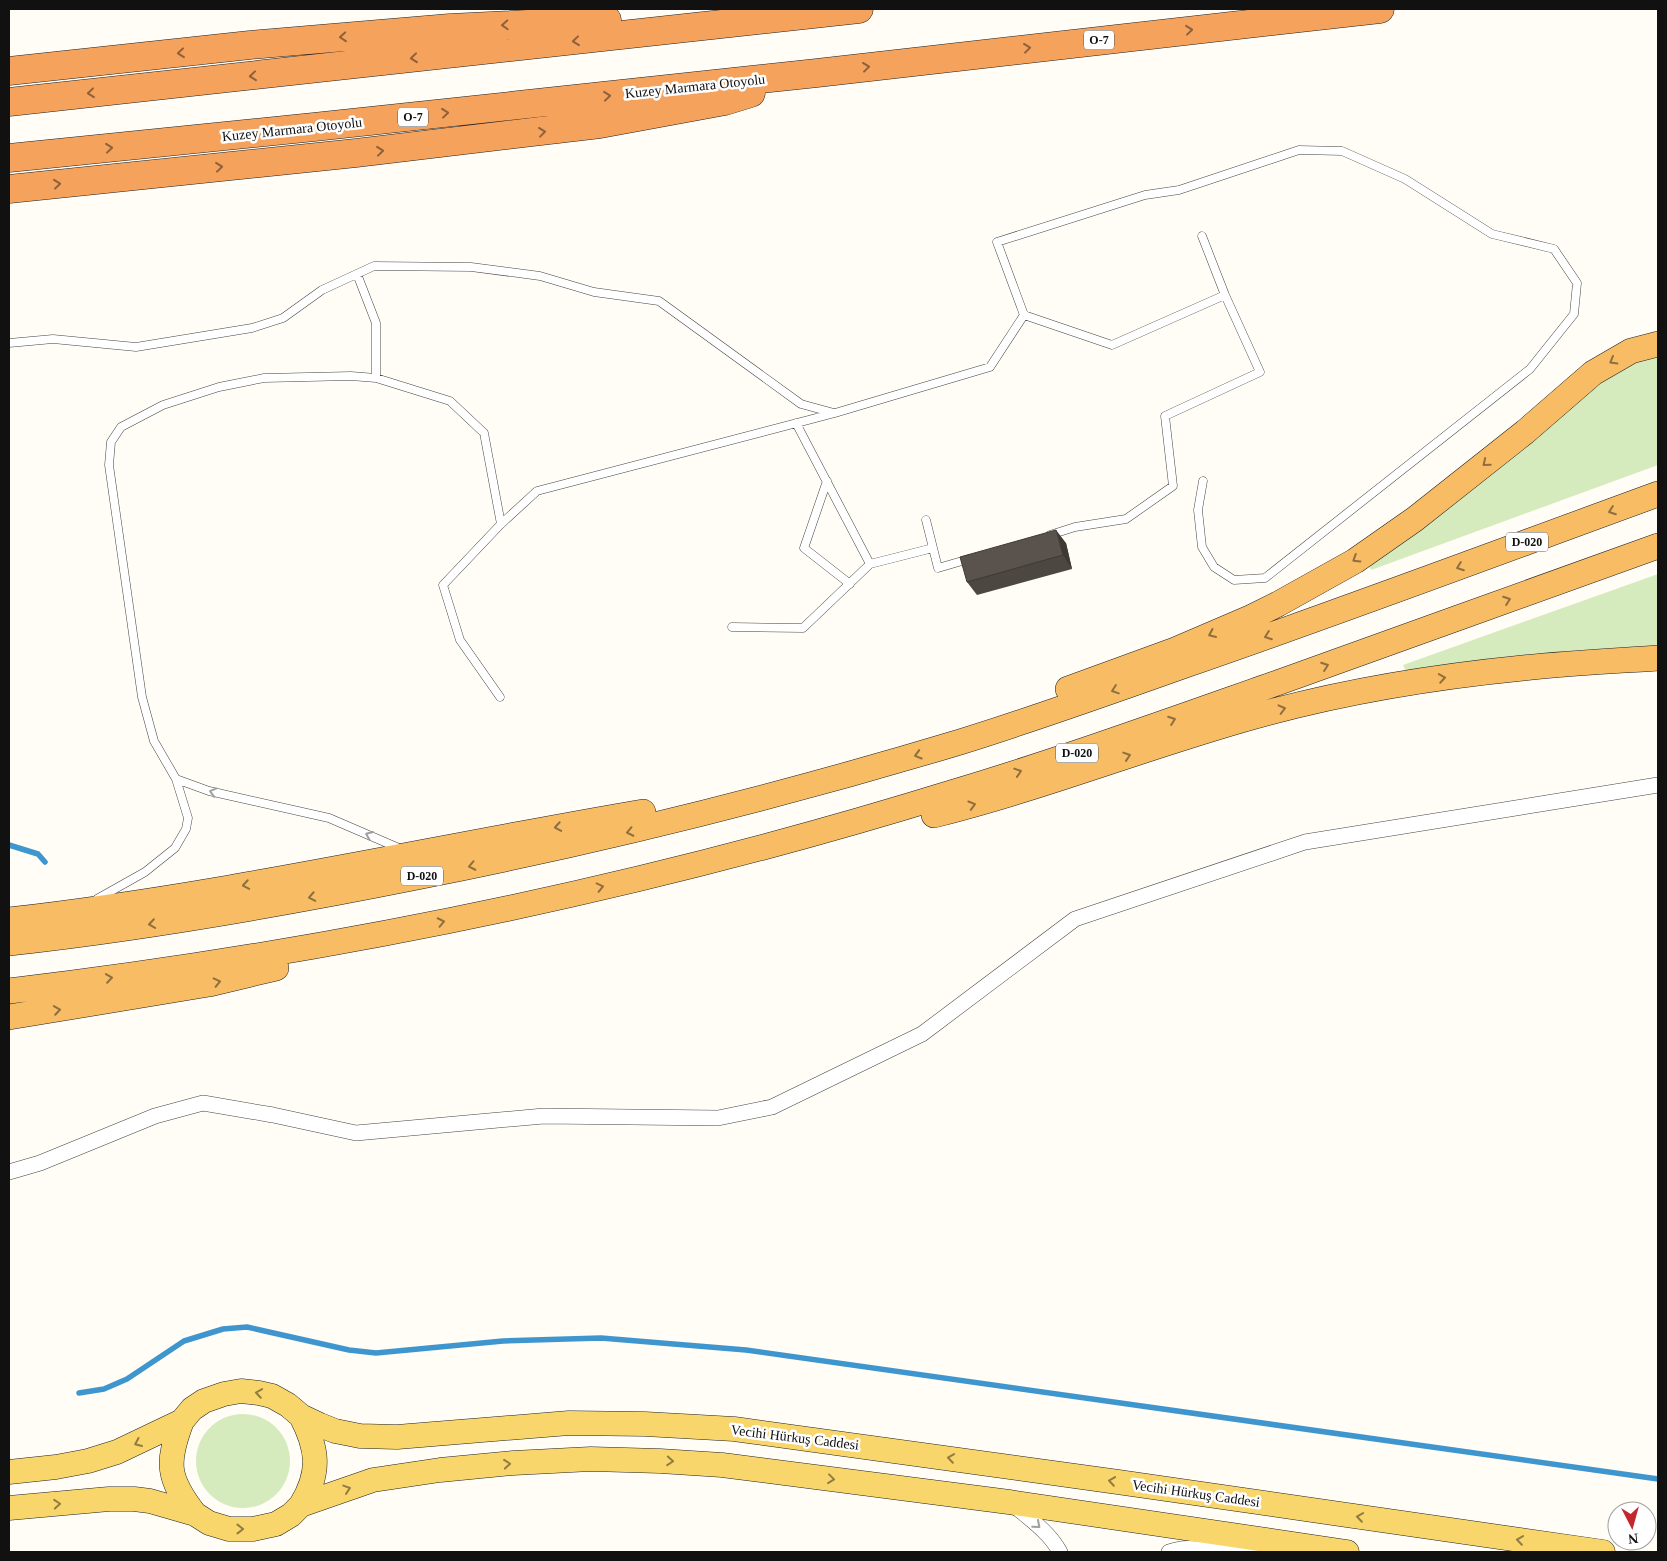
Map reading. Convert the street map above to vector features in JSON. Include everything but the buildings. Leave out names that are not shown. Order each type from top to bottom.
[{"type":"highway","points":[[9,102],[859,9]]},
{"type":"highway","name":"Kuzey Marmara Otoyolu","points":[[9,158],[817,73],[1380,9]]},
{"type":"highway","points":[[9,71],[250,45],[450,28],[658,18],[764,20]]},
{"type":"highway","points":[[9,189],[365,152],[600,124],[725,101],[817,73]]},
{"type":"highway","points":[[964,741],[1069,688],[1176,650],[1278,604],[1355,561],[1416,519],[1525,432],[1593,373],[1631,351],[1658,344]]},
{"type":"highway","name":"D-020","points":[[9,943],[192,918],[363,888],[521,856],[644,828],[830,780],[964,741],[1180,668],[1658,494]]},
{"type":"highway","name":"D-020","points":[[9,991],[316,947],[553,898],[736,854],[922,802],[1038,766],[1412,635],[1658,546]]},
{"type":"highway","points":[[736,854],[838,838],[968,806],[1252,717],[1373,689],[1524,668],[1658,658]]},
{"type":"highway","points":[[9,920],[135,904],[231,888],[533,831],[830,780]]},
{"type":"highway","points":[[9,1017],[209,984],[314,958],[393,932]]},
{"type":"main road","name":"Vecihi Hürkuş Caddesi","points":[[9,1472],[56,1467],[88,1461],[118,1452],[182,1421],[192,1409],[204,1400],[224,1394],[242,1392],[272,1396],[288,1405],[301,1416],[335,1431],[376,1437],[569,1423],[645,1424],[734,1429],[1080,1476],[1603,1552]]},
{"type":"main road","points":[[9,1508],[109,1499],[134,1499],[150,1501],[195,1514],[209,1523],[229,1529],[253,1529],[276,1524],[291,1515],[301,1505],[311,1487],[315,1459],[314,1445],[301,1416]]},
{"type":"main road","points":[[182,1421],[174,1442],[173,1476],[180,1494],[195,1514]]},
{"type":"main road","points":[[301,1505],[374,1480],[468,1468],[591,1459],[660,1461],[722,1465],[1009,1502],[1347,1552]]},
{"type":"street","points":[[9,1172],[40,1163],[155,1116],[203,1103],[273,1115],[356,1133],[544,1116],[718,1118],[772,1107],[922,1034],[1075,919],[1305,842],[1658,785]]},
{"type":"street","points":[[1009,1502],[1038,1524],[1054,1540],[1060,1552]]},
{"type":"street","points":[[1169,1552],[1178,1549],[1228,1551],[1278,1543]]},
{"type":"lane","points":[[1024,315],[997,242],[1145,195],[1179,190],[1299,150],[1342,151],[1404,179],[1492,234],[1554,249],[1577,283],[1574,314],[1530,369],[1265,578],[1234,580],[1214,567],[1202,547],[1198,510],[1203,482]]},
{"type":"lane","points":[[1039,538],[1075,527],[1126,519],[1174,486],[1166,416],[1260,372],[1225,295],[1202,236]]},
{"type":"lane","points":[[9,343],[53,339],[136,346],[252,328],[283,318],[322,290],[374,266],[470,266],[540,276],[594,292],[659,301],[801,404],[835,413]]},
{"type":"lane","points":[[357,274],[376,322],[376,378]]},
{"type":"lane","points":[[1024,315],[1112,345],[1225,295]]},
{"type":"lane","points":[[500,697],[460,640],[443,584],[501,524],[537,491],[835,413],[990,367],[1024,315]]},
{"type":"lane","points":[[52,915],[103,896],[145,872],[175,848],[186,829],[188,818],[176,779],[154,741],[142,697],[109,465],[111,442],[120,427],[164,405],[219,387],[264,378],[350,376],[376,378],[450,400],[484,433],[501,524]]},
{"type":"lane","points":[[796,423],[870,564]]},
{"type":"lane","points":[[827,481],[804,548],[850,584]]},
{"type":"lane","points":[[926,520],[938,568],[974,557]]},
{"type":"lane","points":[[732,627],[804,628],[870,564],[933,548]]},
{"type":"lane","points":[[176,779],[209,791],[329,818],[414,854]]},
{"type":"green space","points":[[1658,352],[1658,465],[1371,570],[1368,562],[1608,373]]},
{"type":"green space","points":[[1658,574],[1658,646],[1579,650],[1406,672],[1403,665]]},
{"type":"green space","points":[[243,1414],[261,1417],[277,1427],[287,1443],[290,1461],[287,1479],[277,1495],[261,1505],[243,1508],[225,1505],[209,1495],[199,1479],[196,1461],[199,1443],[209,1427],[225,1417]]},
{"type":"waterway","points":[[9,845],[38,854],[45,862]]},
{"type":"waterway","points":[[79,1393],[104,1389],[127,1379],[184,1341],[223,1329],[247,1327],[349,1350],[376,1353],[503,1341],[601,1338],[746,1350],[1658,1479]]}]
